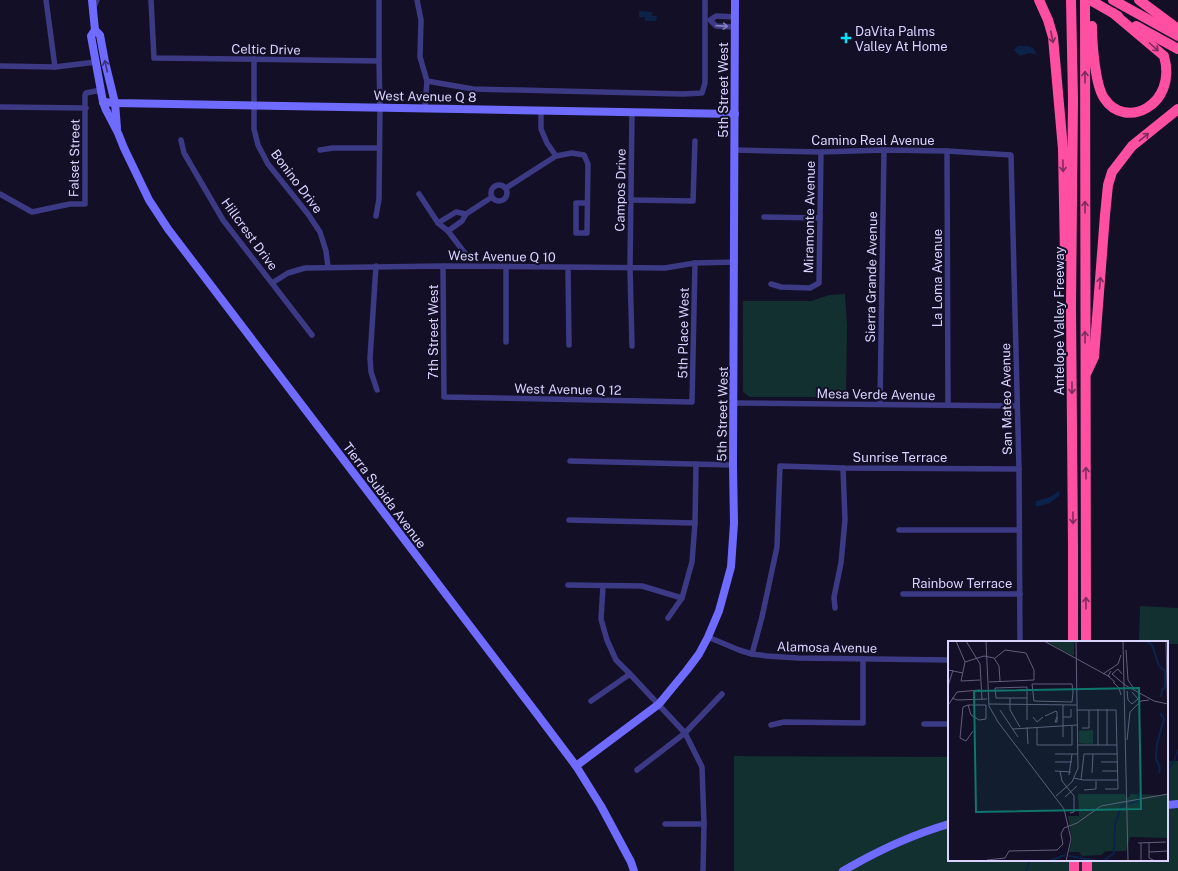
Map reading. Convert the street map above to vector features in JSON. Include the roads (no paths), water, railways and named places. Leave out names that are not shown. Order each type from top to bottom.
[{"type":"highway","points":[[1040,0],[1053,37],[1062,149],[1066,287],[1071,307]]},
{"type":"highway","name":"Antelope Valley Freeway","points":[[1085,0],[1088,19],[1085,376],[1086,641]]},
{"type":"highway","points":[[1113,13],[1164,56],[1170,74],[1167,93],[1159,104],[1140,112],[1126,113],[1113,107],[1104,98],[1099,86],[1088,19],[1090,0],[1178,49]]},
{"type":"highway","points":[[1113,0],[1178,36]]},
{"type":"highway","points":[[1139,0],[1178,29]]},
{"type":"highway","name":"Antelope Valley Freeway","points":[[1071,4],[1073,106],[1071,307],[1073,641]]},
{"type":"highway","points":[[1155,127],[1178,103]]},
{"type":"highway","points":[[1085,376],[1094,357],[1105,215],[1108,185],[1112,172],[1132,146],[1178,109]]},
{"type":"street","points":[[46,0],[55,67]]},
{"type":"street","name":"Tierra Subida Avenue","points":[[92,0],[95,30],[91,36],[103,102],[149,200],[168,229],[576,766],[602,806],[631,862],[634,871]]},
{"type":"street","points":[[93,9],[97,0]]},
{"type":"street","name":"Celtic Drive","points":[[151,0],[154,58],[379,61]]},
{"type":"street","points":[[376,216],[379,199],[379,0]]},
{"type":"street","points":[[417,0],[421,20],[420,57],[426,81],[425,108]]},
{"type":"street","points":[[426,81],[472,90],[683,94],[702,92],[705,83],[708,20],[705,0]]},
{"type":"street","name":"5th Street West","points":[[576,766],[659,704],[687,670],[708,637],[719,611],[731,567],[734,523],[735,0]]},
{"type":"street","points":[[708,20],[716,16],[735,17]]},
{"type":"street","points":[[708,20],[716,26],[735,26]]},
{"type":"street","name":"Tierra Subida Avenue","points":[[95,30],[100,35],[115,103],[118,133]]},
{"type":"street","name":"Bonino Drive","points":[[254,59],[254,129],[258,145],[268,164],[308,214],[320,232],[326,251],[328,268]]},
{"type":"street","points":[[0,66],[55,67],[96,62]]},
{"type":"street","points":[[86,108],[86,93],[101,90]]},
{"type":"street","name":"West Avenue Q 8","points":[[103,102],[735,114]]},
{"type":"street","name":"Falset Street","points":[[0,107],[86,108],[85,204],[70,204],[32,212],[0,194]]},
{"type":"street","points":[[541,111],[541,129],[547,143],[556,156]]},
{"type":"street","name":"Campos Drive","points":[[632,113],[630,268],[632,346]]},
{"type":"street","name":"Hillcrest Drive","points":[[181,140],[184,153],[223,220],[312,335]]},
{"type":"street","points":[[631,200],[693,201],[695,141]]},
{"type":"street","points":[[320,150],[333,148],[379,148]]},
{"type":"street","name":"Camino Real Avenue","points":[[735,150],[821,152],[884,150],[947,151],[1011,155]]},
{"type":"street","name":"Sierra Grande Avenue","points":[[880,404],[884,150]]},
{"type":"street","name":"La Loma Avenue","points":[[947,151],[948,405]]},
{"type":"street","points":[[506,188],[556,156],[572,152],[584,155],[588,164],[587,233],[576,233],[576,203],[587,203]]},
{"type":"street","name":"Miramonte Avenue","points":[[771,284],[781,287],[810,288],[819,283],[821,152]]},
{"type":"street","name":"San Mateo Avenue","points":[[1011,155],[1019,469],[1020,641]]},
{"type":"street","points":[[492,197],[491,193],[494,186],[499,184],[506,188]]},
{"type":"street","points":[[492,197],[499,201],[504,199],[507,196],[506,188]]},
{"type":"street","points":[[419,194],[438,223],[448,231],[467,256]]},
{"type":"street","points":[[448,231],[462,221],[466,214],[492,197]]},
{"type":"street","points":[[438,223],[456,212],[466,214]]},
{"type":"street","points":[[764,217],[820,218]]},
{"type":"street","name":"West Avenue Q 10","points":[[272,283],[288,273],[305,268],[376,266],[665,268],[695,263],[735,262]]},
{"type":"street","name":"5th Place West","points":[[692,402],[695,263]]},
{"type":"street","points":[[376,266],[370,358],[371,372],[377,390]]},
{"type":"street","name":"7th Street West","points":[[443,266],[444,397]]},
{"type":"street","points":[[506,267],[506,342]]},
{"type":"street","points":[[568,268],[569,345]]},
{"type":"street","name":"West Avenue Q 12","points":[[444,397],[692,402]]},
{"type":"street","name":"Mesa Verde Avenue","points":[[734,403],[1017,406]]},
{"type":"street","points":[[570,461],[733,465]]},
{"type":"street","points":[[668,618],[682,598],[692,562],[696,523],[696,464]]},
{"type":"street","name":"Sunrise Terrace","points":[[752,654],[778,547],[780,466],[843,468],[1019,469]]},
{"type":"street","points":[[836,608],[834,597],[841,564],[845,520],[843,468]]},
{"type":"street","points":[[569,520],[696,523]]},
{"type":"street","points":[[899,530],[1020,530]]},
{"type":"street","points":[[568,585],[642,586],[682,598]]},
{"type":"street","points":[[603,586],[601,619],[607,640],[616,660],[685,733],[702,767],[704,824],[703,871]]},
{"type":"street","name":"Rainbow Terrace","points":[[903,594],[1020,594]]},
{"type":"street","name":"Alamosa Avenue","points":[[708,637],[752,654],[766,656],[798,658],[948,660]]},
{"type":"street","points":[[771,725],[784,722],[863,722],[863,659]]},
{"type":"street","points":[[591,701],[630,674]]},
{"type":"street","points":[[637,770],[685,733],[722,694]]},
{"type":"street","points":[[924,724],[948,724]]},
{"type":"street","points":[[1168,805],[1178,804]]},
{"type":"street","points":[[664,824],[704,824]]},
{"type":"street","points":[[843,871],[892,845],[948,824]]},
{"type":"water","points":[[639,11],[652,12],[652,16],[657,16],[656,21],[645,21],[645,17],[639,17]]},
{"type":"water","points":[[1018,46],[1033,48],[1037,55],[1029,53],[1020,56],[1014,50]]},
{"type":"water","points":[[1059,491],[1060,495],[1050,503],[1036,507],[1036,501],[1050,497]]},
{"type":"waterway","points":[[1168,770],[1174,761],[1177,750]]},
{"type":"waterway","points":[[1026,871],[1030,861]]},
{"type":"place","name":"DaVita Palms Valley At Home","points":[[846,38]]}]
